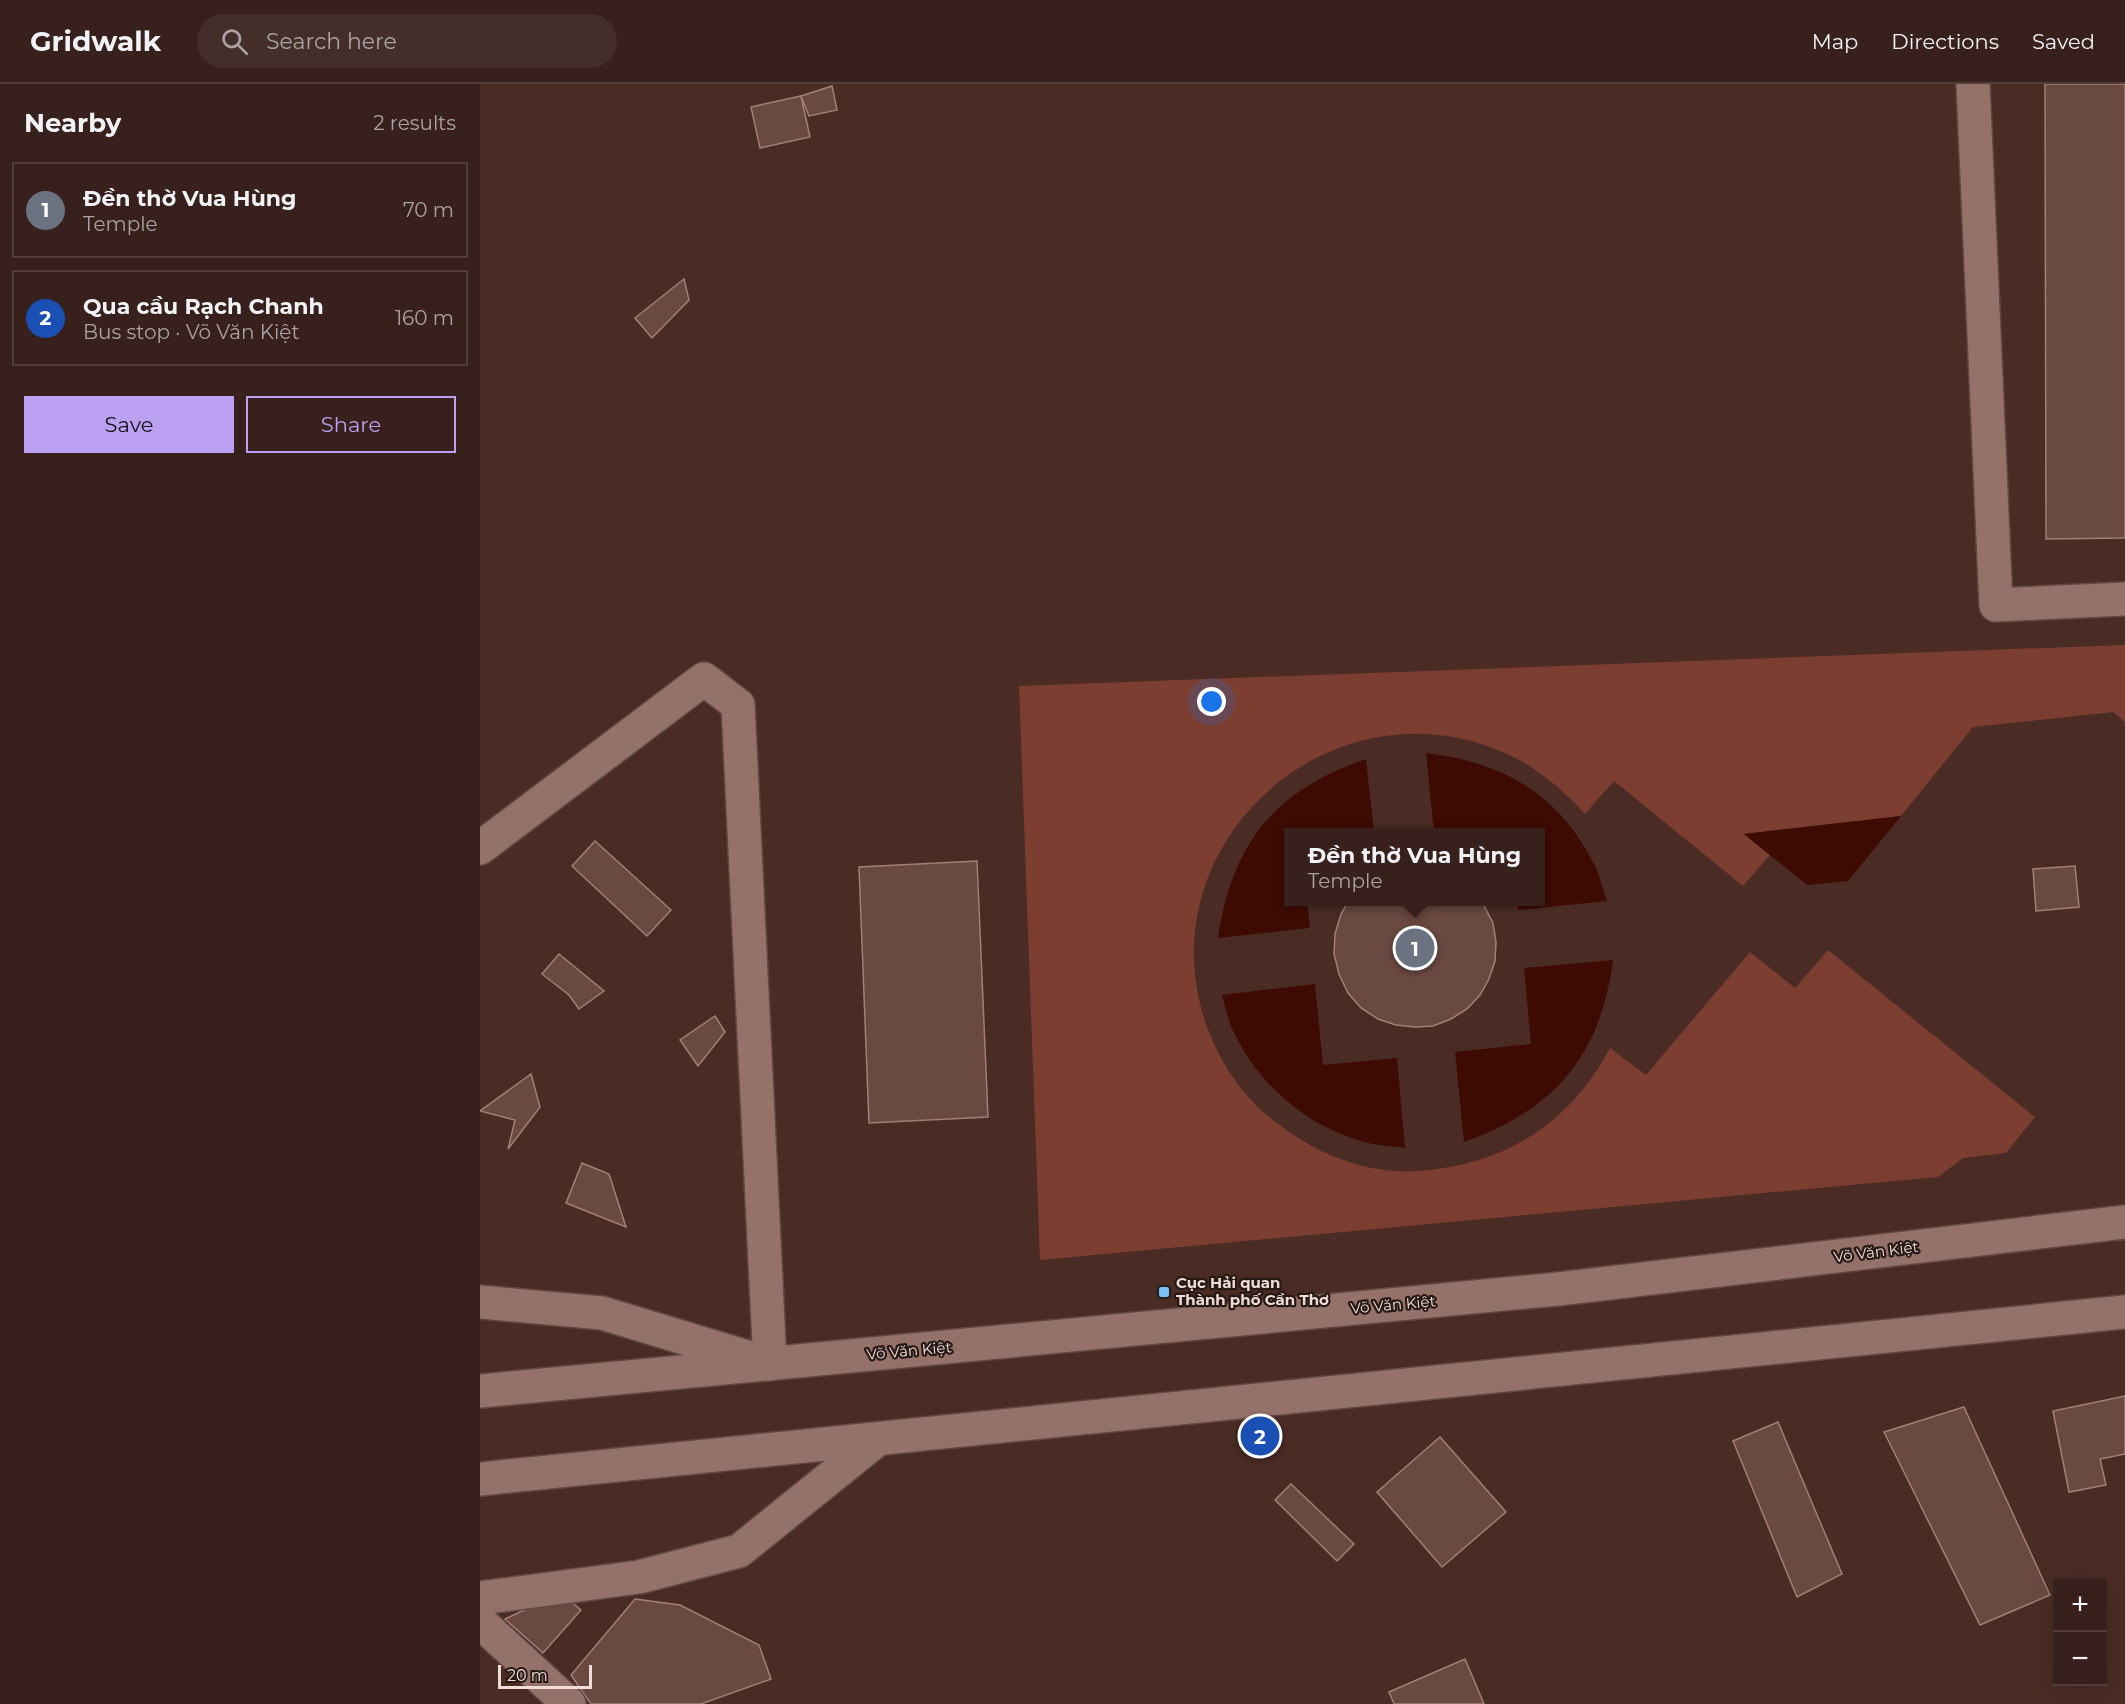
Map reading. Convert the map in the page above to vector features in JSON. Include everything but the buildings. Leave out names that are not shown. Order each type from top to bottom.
[{"type":"main road","points":[[1973,84],[1996,605],[2125,600]]},
{"type":"main road","points":[[480,848],[704,679],[738,705],[770,1364],[602,1313],[480,1302]]},
{"type":"main road","name":"Võ Văn Kiệt","points":[[480,1391],[1558,1289],[2125,1222]]},
{"type":"main road","points":[[480,1479],[2125,1312]]},
{"type":"main road","points":[[480,1598],[639,1576],[739,1551],[878,1439]]},
{"type":"main road","points":[[480,1622],[569,1704]]},
{"type":"shaded area","points":[[2125,645],[2125,722],[2113,712],[1973,727],[1901,816],[1744,834],[1770,855],[1743,886],[1614,781],[1585,814],[1548,779],[1517,759],[1505,753],[1440,735],[1377,737],[1318,757],[1267,792],[1228,838],[1202,894],[1194,957],[1206,1024],[1211,1038],[1233,1077],[1262,1111],[1289,1132],[1323,1152],[1341,1159],[1380,1169],[1419,1171],[1479,1160],[1506,1149],[1531,1136],[1554,1119],[1594,1075],[1610,1048],[1646,1075],[1750,952],[1795,988],[1828,950],[2035,1117],[2006,1153],[1963,1158],[1938,1177],[1040,1260],[1019,686]]},
{"type":"shaded area","points":[[1426,753],[1480,764],[1504,774],[1526,786],[1546,801],[1565,820],[1581,841],[1595,866],[1607,901],[1518,910],[1518,906],[1545,906],[1545,828],[1434,828]]},
{"type":"shaded area","points":[[1366,759],[1374,828],[1284,828],[1284,906],[1307,906],[1310,928],[1218,938],[1234,874],[1263,824],[1283,804],[1306,787]]},
{"type":"shaded area","points":[[1901,816],[1848,881],[1807,885],[1744,834]]},
{"type":"shaded area","points":[[1613,960],[1607,994],[1597,1025],[1584,1052],[1568,1075],[1548,1095],[1524,1113],[1496,1129],[1464,1142],[1455,1052],[1531,1044],[1524,968]]},
{"type":"shaded area","points":[[1315,984],[1323,1065],[1397,1058],[1405,1148],[1373,1144],[1346,1136],[1304,1114],[1269,1084],[1242,1047],[1231,1026],[1222,995]]},
{"type":"place","name":"Đền thờ Vua Hùng","points":[[1415,948]]},
{"type":"place","name":"Cục Hải quan Thành phố Cần Thơ","points":[[1164,1292]]},
{"type":"place","name":"Qua cầu Rạch Chanh","points":[[1260,1436]]}]
